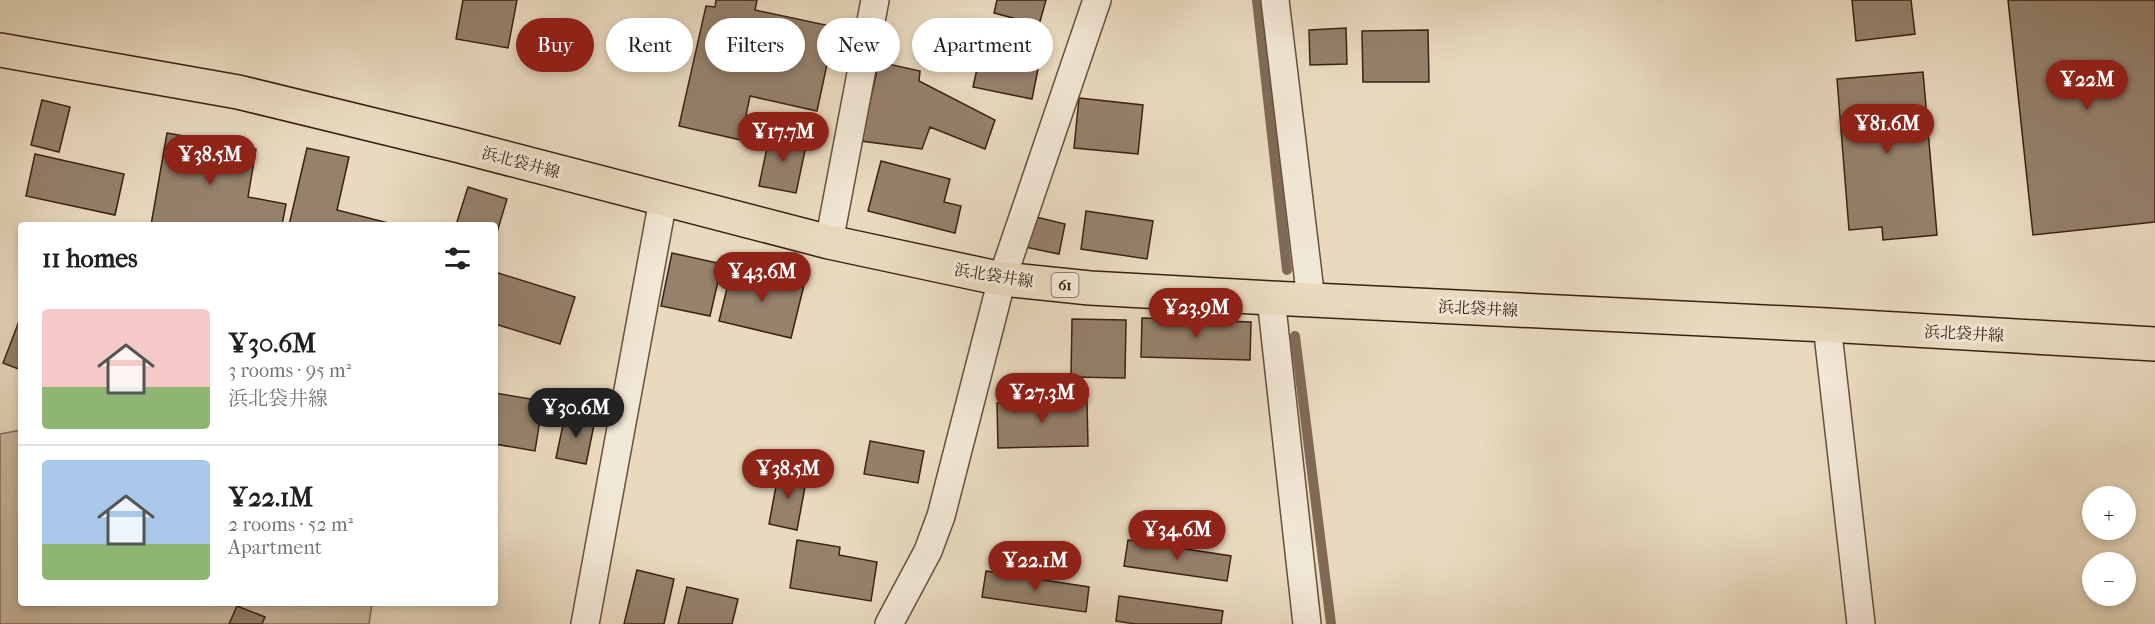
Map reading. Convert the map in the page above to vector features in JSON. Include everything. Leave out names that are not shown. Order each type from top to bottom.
[{"type":"main road","name":"浜北袋井線","points":[[0,50],[238,92],[456,145],[829,242],[1002,279],[1090,288],[2155,344]]},
{"type":"street","points":[[829,242],[875,0]]},
{"type":"street","points":[[888,624],[928,551],[941,516],[1002,279],[1097,0]]},
{"type":"street","points":[[1275,0],[1311,300]]},
{"type":"street","points":[[585,624],[663,200]]},
{"type":"street","points":[[1271,298],[1307,624]]},
{"type":"street","points":[[1827,326],[1861,624]]},
{"type":"shaded area","points":[[18,431],[18,606],[372,606],[369,624],[0,624],[0,434]]},
{"type":"building","points":[[463,0],[517,0],[508,48],[456,39]]},
{"type":"building","points":[[716,0],[757,0],[755,10],[793,18],[705,18],[705,72],[805,72],[805,21],[817,23],[817,72],[825,72],[817,111],[750,96],[741,140],[679,126],[693,72],[706,6],[715,7]]},
{"type":"building","points":[[997,0],[1046,0],[1041,18],[1013,18],[994,13]]},
{"type":"building","points":[[1852,0],[1911,0],[1915,34],[1856,41]]},
{"type":"building","points":[[2008,0],[2155,0],[2155,222],[2033,235]]},
{"type":"building","points":[[1346,28],[1347,64],[1310,65],[1309,30]]},
{"type":"building","points":[[1428,30],[1429,82],[1363,82],[1362,31]]},
{"type":"building","points":[[900,67],[912,69],[912,72],[920,72],[919,81],[995,120],[985,149],[930,127],[922,149],[861,141],[877,72],[900,72]]},
{"type":"building","points":[[976,72],[1037,72],[1032,99],[973,87]]},
{"type":"building","points":[[1923,72],[1937,235],[1883,240],[1882,227],[1849,230],[1837,79]]},
{"type":"building","points":[[1079,98],[1143,105],[1138,154],[1074,148]]},
{"type":"building","points":[[42,100],[70,107],[59,152],[31,145]]},
{"type":"building","points":[[167,133],[256,149],[248,197],[286,204],[283,222],[152,222]]},
{"type":"building","points":[[770,133],[807,141],[796,193],[759,186]]},
{"type":"building","points":[[307,148],[349,157],[337,210],[384,222],[290,222]]},
{"type":"building","points":[[35,154],[124,174],[115,215],[26,196]]},
{"type":"building","points":[[881,161],[950,179],[944,202],[961,206],[955,233],[868,211]]},
{"type":"building","points":[[468,187],[507,199],[498,229],[498,222],[457,222]]},
{"type":"building","points":[[1086,211],[1153,221],[1147,259],[1081,249]]},
{"type":"building","points":[[1032,216],[1065,224],[1059,254],[1025,247]]},
{"type":"building","points":[[672,253],[722,264],[710,316],[661,306]]},
{"type":"building","points":[[732,268],[804,285],[791,338],[719,321]]},
{"type":"building","points":[[498,273],[575,297],[560,344],[498,325]]},
{"type":"building","points":[[1142,318],[1251,322],[1250,360],[1141,357]]},
{"type":"building","points":[[1072,319],[1126,320],[1125,378],[1071,377]]},
{"type":"building","points":[[18,324],[18,369],[3,363]]},
{"type":"building","points":[[498,394],[543,401],[535,451],[498,445]]},
{"type":"building","points":[[1087,401],[1088,446],[998,448],[997,403]]},
{"type":"building","points":[[565,415],[595,420],[586,464],[556,458]]},
{"type":"building","points":[[870,441],[924,451],[918,483],[864,474]]},
{"type":"building","points":[[779,470],[807,476],[797,530],[769,524]]},
{"type":"building","points":[[797,540],[840,547],[839,555],[877,562],[871,601],[790,588]]},
{"type":"building","points":[[1128,540],[1231,556],[1227,581],[1124,566]]},
{"type":"building","points":[[637,570],[674,579],[664,624],[624,624]]},
{"type":"building","points":[[986,571],[1089,587],[1086,612],[982,597]]},
{"type":"building","points":[[687,587],[738,599],[732,624],[678,624]]},
{"type":"building","points":[[1119,596],[1223,611],[1221,624],[1135,624],[1116,621]]},
{"type":"building","points":[[237,606],[265,617],[262,624],[229,624]]},
{"type":"waterway","points":[[1257,0],[1287,270]]},
{"type":"waterway","points":[[1295,336],[1331,624]]}]
